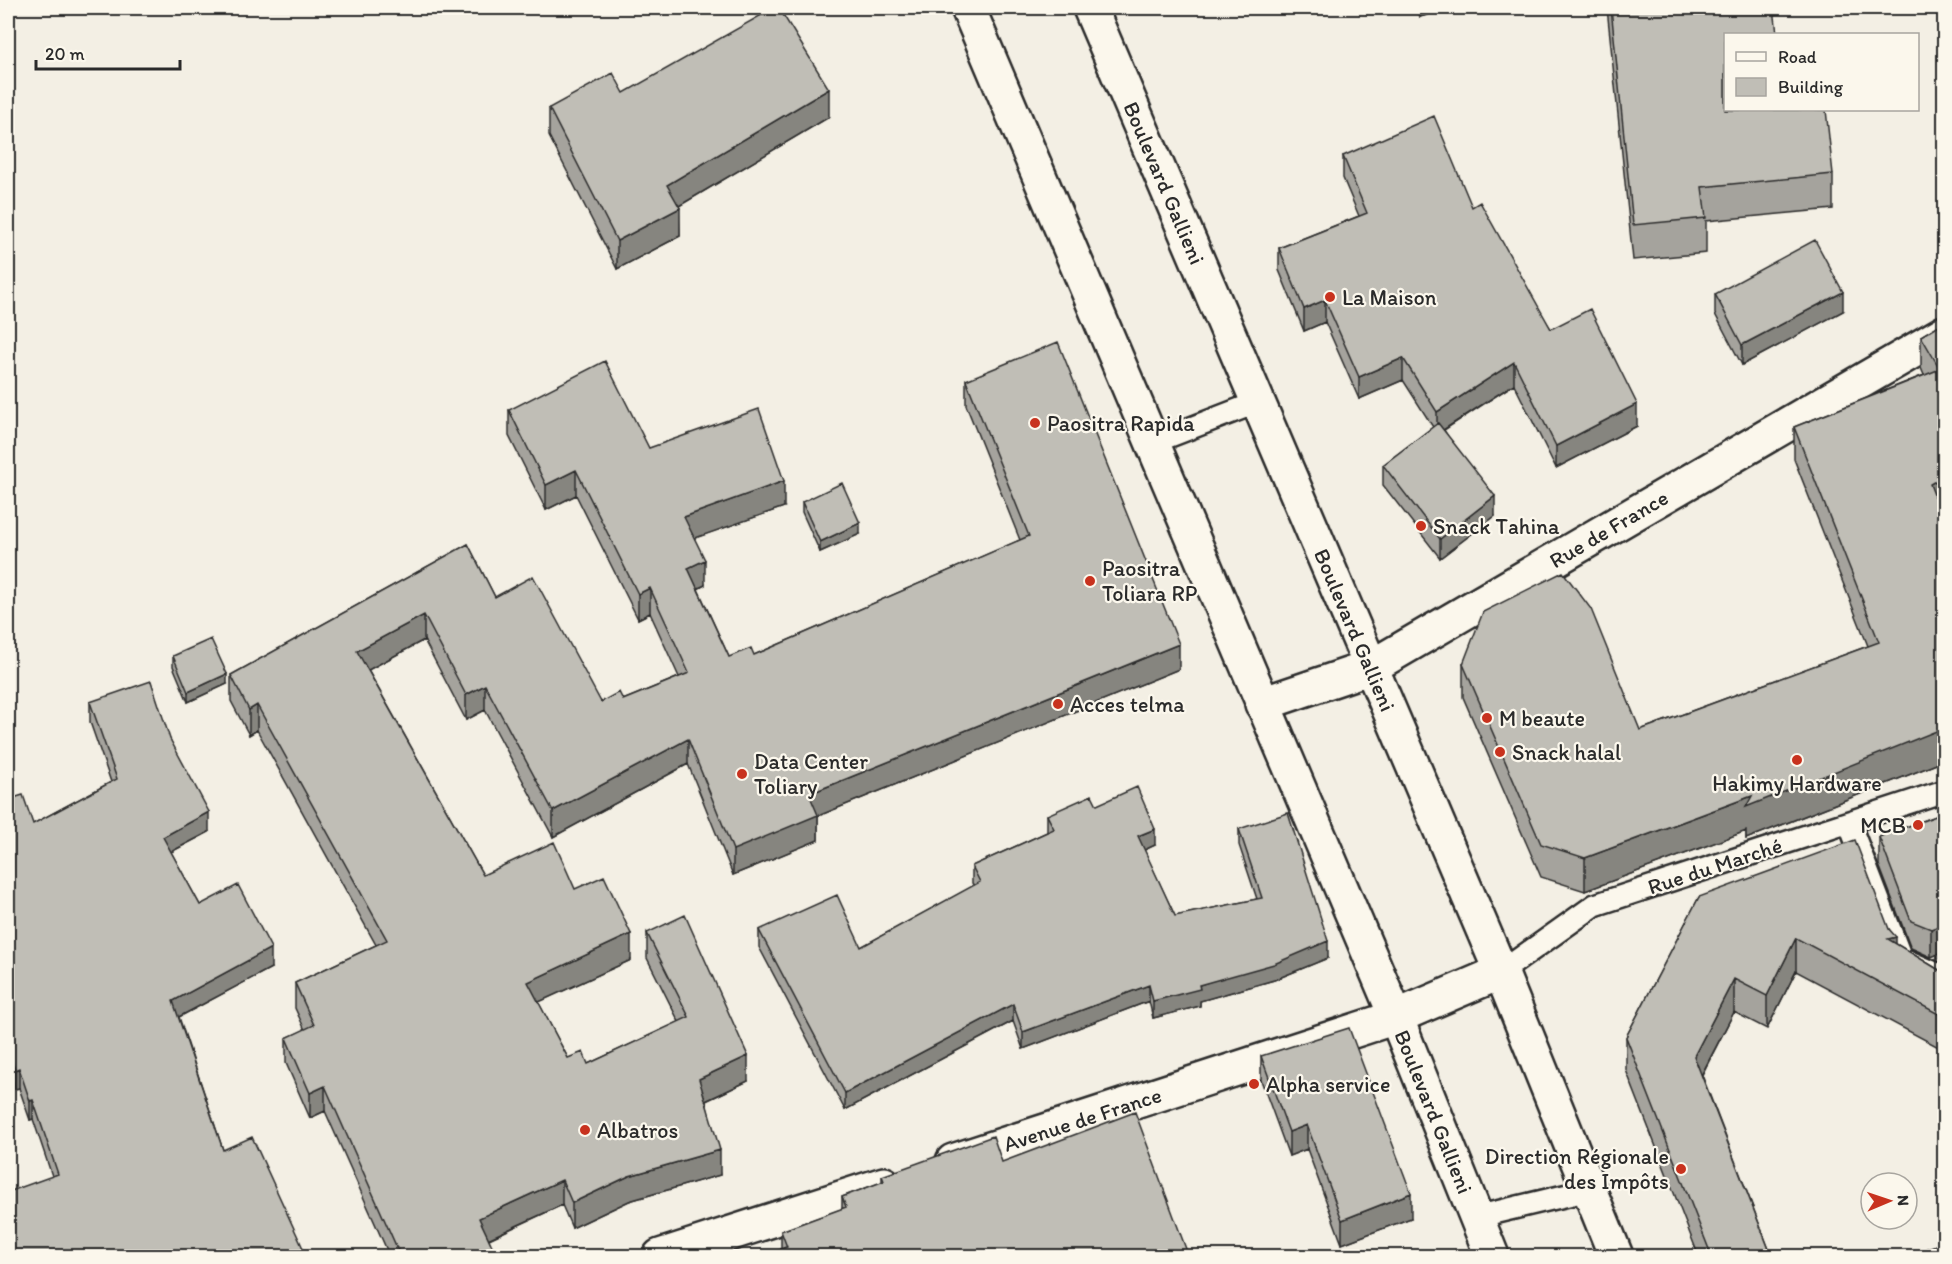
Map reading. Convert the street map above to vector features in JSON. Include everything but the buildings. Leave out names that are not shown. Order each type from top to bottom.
[{"type":"main road","name":"Boulevard Gallieni","points":[[968,8],[1396,1017],[1492,1257]]},
{"type":"main road","name":"Boulevard Gallieni","points":[[1090,8],[1501,972],[1589,1190],[1610,1255]]},
{"type":"main road","name":"Rue de France","points":[[1263,704],[1371,667],[1944,333]]},
{"type":"main road","name":"Avenue de France","points":[[660,1257],[1396,1017],[1501,972]]},
{"type":"lane","points":[[1152,443],[1258,402]]},
{"type":"lane","name":"Rue du Marché","points":[[1501,972],[1595,905],[1944,791]]},
{"type":"lane","points":[[1849,823],[1901,958],[1944,977]]},
{"type":"lane","points":[[1476,1217],[1589,1190]]},
{"type":"place","name":"La Maison","points":[[1330,297]]},
{"type":"place","name":"Paositra Rapida","points":[[1035,423]]},
{"type":"place","name":"Snack Tahina","points":[[1421,526]]},
{"type":"place","name":"Paositra Toliara RP","points":[[1090,581]]},
{"type":"place","name":"Acces telma","points":[[1058,704]]},
{"type":"place","name":"M beaute","points":[[1487,718]]},
{"type":"place","name":"Snack halal","points":[[1500,752]]},
{"type":"place","name":"Hakimy Hardware","points":[[1797,760]]},
{"type":"place","name":"Data Center Toliary","points":[[742,774]]},
{"type":"place","name":"MCB","points":[[1918,825]]},
{"type":"place","name":"Alpha service","points":[[1254,1084]]},
{"type":"place","name":"Albatros","points":[[585,1130]]},
{"type":"place","name":"Direction Régionale des Impôts","points":[[1681,1169]]}]
